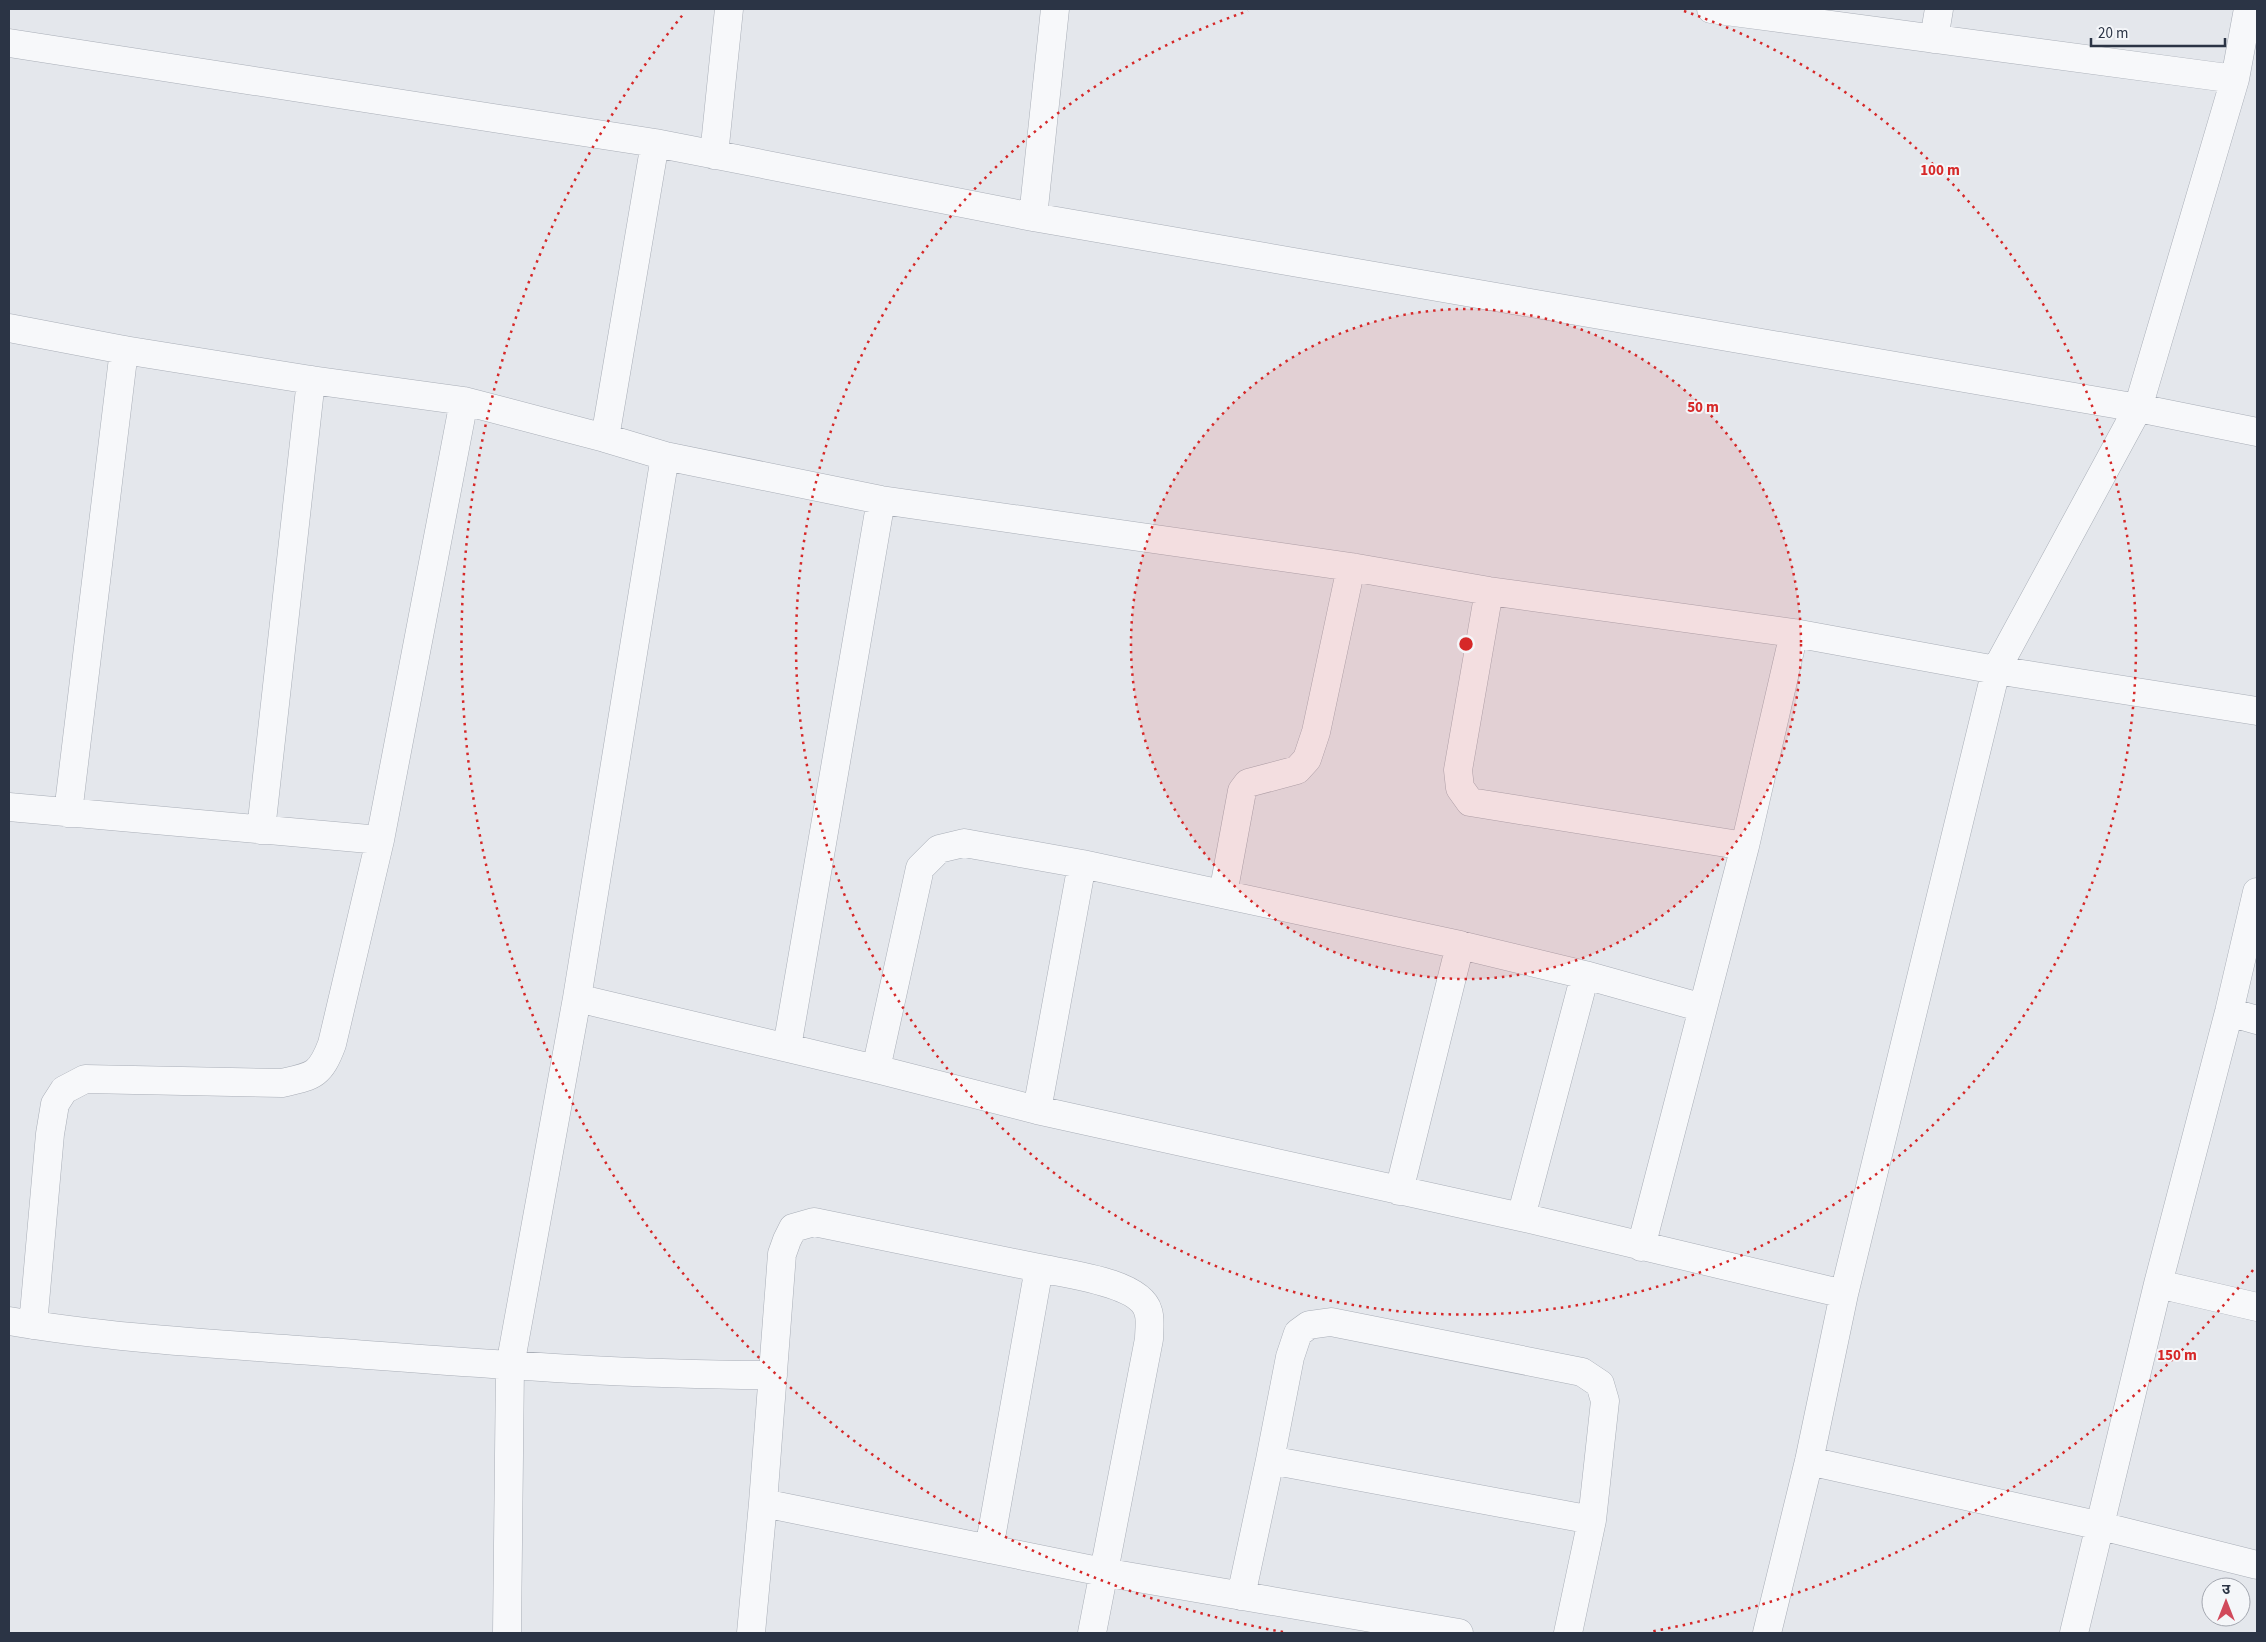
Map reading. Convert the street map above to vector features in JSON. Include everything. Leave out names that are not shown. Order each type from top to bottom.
[{"type":"street","points":[[714,155],[729,9]]},
{"type":"street","points":[[1033,217],[1055,9]]},
{"type":"street","points":[[1711,9],[2235,79]]},
{"type":"street","points":[[1934,39],[1939,9]]},
{"type":"street","points":[[1767,1633],[1809,1461],[1844,1294],[1996,670],[2138,408],[2235,79],[2248,9]]},
{"type":"street","points":[[9,43],[655,143],[1033,217],[2138,408],[2257,432]]},
{"type":"street","points":[[605,438],[655,143]]},
{"type":"street","points":[[9,328],[124,350],[311,380],[464,401],[605,438],[665,456],[881,500],[1351,567],[1489,591],[1794,633],[1996,670],[2257,711]]},
{"type":"street","points":[[68,813],[124,350]]},
{"type":"street","points":[[261,830],[311,380]]},
{"type":"street","points":[[464,401],[380,840],[332,1044],[325,1064],[311,1076],[282,1083],[85,1079],[64,1090],[54,1104],[21,1323],[114,1335],[510,1366],[690,1375],[773,1375]]},
{"type":"street","points":[[507,1633],[510,1366],[577,998],[665,456]]},
{"type":"street","points":[[787,1047],[881,500]]},
{"type":"street","points":[[1223,894],[1242,790],[1248,783],[1297,770],[1307,759],[1316,732],[1351,567]]},
{"type":"street","points":[[1489,591],[1458,770],[1460,788],[1470,802],[1745,846]]},
{"type":"street","points":[[1641,1247],[1745,846],[1794,633]]},
{"type":"street","points":[[9,807],[380,840]]},
{"type":"street","points":[[876,1069],[920,868],[939,849],[964,843],[1082,864],[1460,945],[1585,975],[1703,1008]]},
{"type":"street","points":[[1038,1110],[1082,864]]},
{"type":"street","points":[[2074,1633],[2158,1284],[2229,1012],[2257,892]]},
{"type":"street","points":[[1399,1191],[1460,945]]},
{"type":"street","points":[[1521,1217],[1585,975]]},
{"type":"street","points":[[577,998],[787,1047],[1038,1110],[1521,1217],[1844,1294]]},
{"type":"street","points":[[2229,1012],[2257,1020]]},
{"type":"street","points":[[751,1633],[782,1254],[793,1228],[814,1222],[1117,1286],[1136,1294],[1148,1311],[1149,1339],[1092,1633]]},
{"type":"street","points":[[989,1549],[1039,1268]]},
{"type":"street","points":[[2158,1284],[2257,1307]]},
{"type":"street","points":[[1241,1596],[1290,1357],[1298,1333],[1309,1325],[1331,1322],[1582,1372],[1600,1384],[1605,1401],[1592,1520],[1568,1633]]},
{"type":"street","points":[[1270,1460],[1592,1520]]},
{"type":"street","points":[[1809,1461],[2101,1526],[2257,1565]]},
{"type":"street","points":[[763,1503],[1103,1572],[1459,1633]]}]
